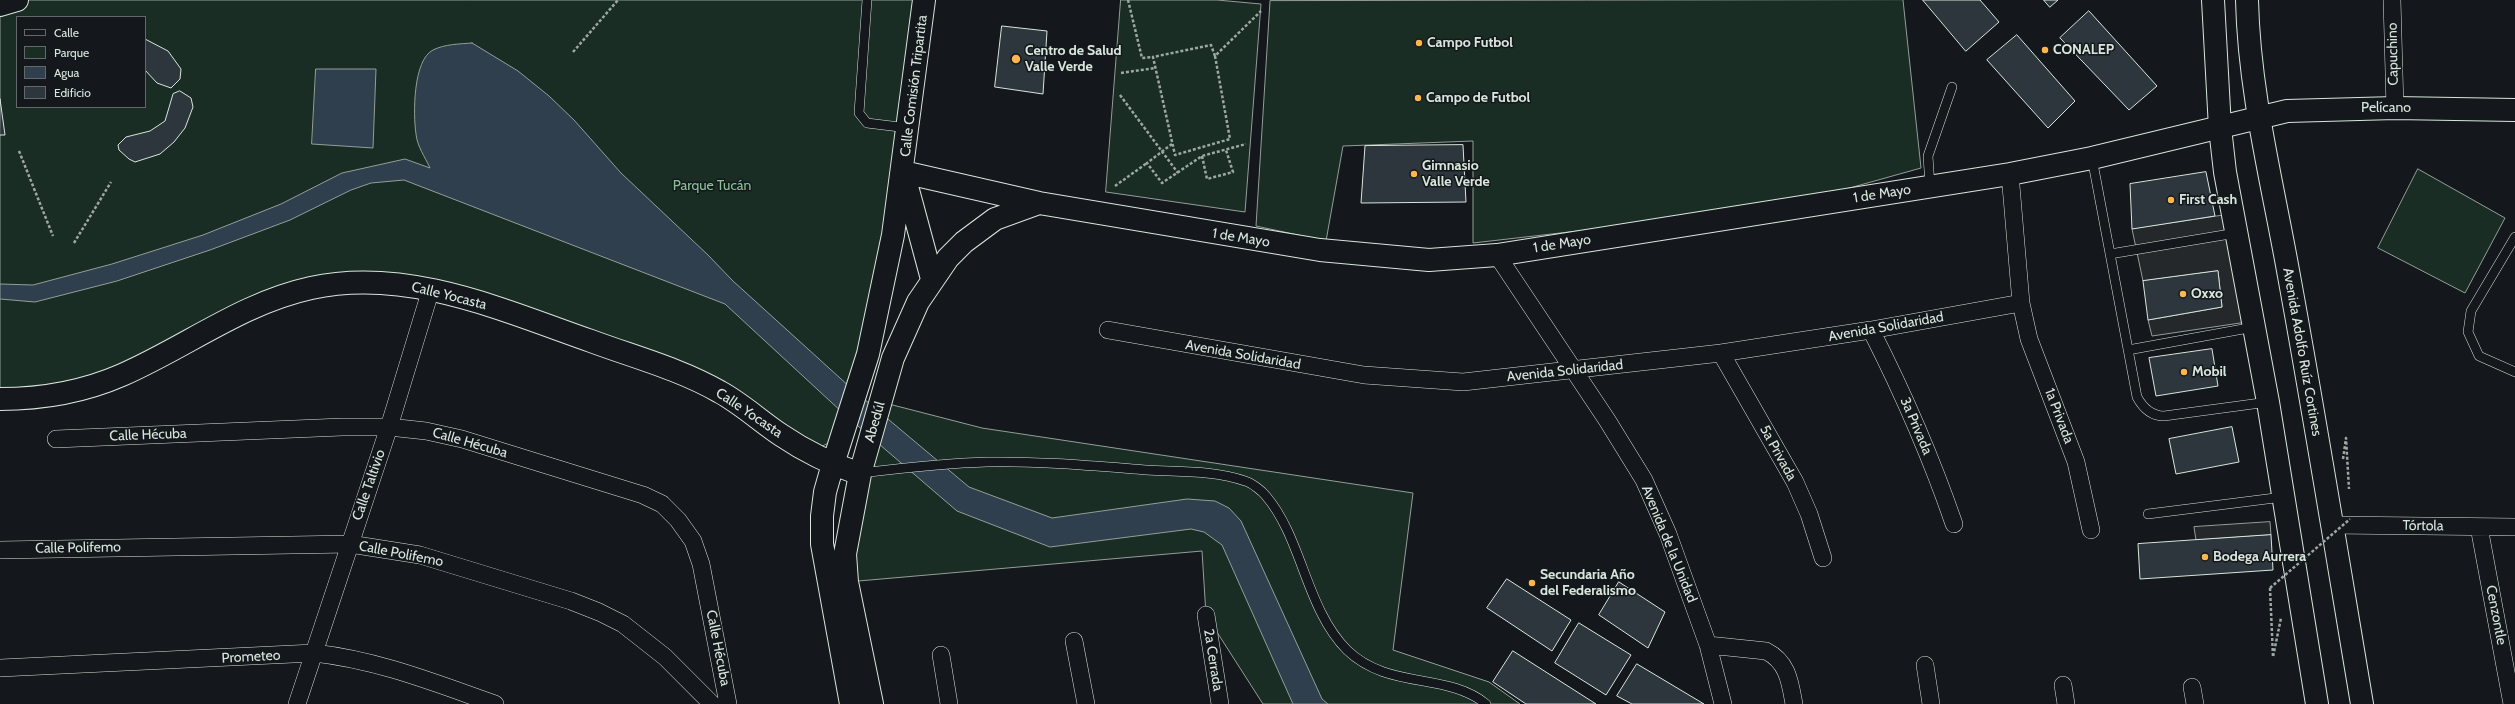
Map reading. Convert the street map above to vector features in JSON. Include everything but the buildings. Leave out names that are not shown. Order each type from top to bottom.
[{"type":"street","points":[[0,5],[17,0]]},
{"type":"street","name":"Calle Comisión Tripartita","points":[[903,172],[924,0]]},
{"type":"street","points":[[2213,0],[2220,128],[2236,233],[2268,402],[2317,704]]},
{"type":"street","name":"Avenida Adolfo Ruíz Cortines","points":[[2247,0],[2248,34],[2259,119],[2341,522],[2362,704]]},
{"type":"street","name":"Capuchino","points":[[2392,0],[2395,108]]},
{"type":"street","name":"Pelícano","points":[[2220,128],[2287,111],[2395,108],[2515,110]]},
{"type":"street","name":"1 de Mayo","points":[[903,172],[1038,203],[1320,250],[1429,260],[1497,255],[2010,174],[2092,158],[2220,128]]},
{"type":"street","points":[[903,172],[932,279]]},
{"type":"street","name":"Abedúl","points":[[851,704],[822,544],[825,492],[868,354],[893,235],[903,172]]},
{"type":"street","name":"1a Privada","points":[[2010,174],[2021,303],[2030,339],[2076,462],[2091,530]]},
{"type":"street","name":"Abedúl","points":[[872,704],[846,582],[846,554],[860,474],[893,358],[915,308],[932,279],[948,258],[979,230],[1015,210],[1038,203]]},
{"type":"street","name":"Avenida de la Unidad","points":[[1497,255],[1575,370],[1644,480],[1668,534],[1708,645],[1723,704]]},
{"type":"street","name":"Calle Yocasta","points":[[0,399],[31,399],[74,392],[122,375],[237,314],[278,297],[312,288],[347,282],[385,283],[430,289],[503,310],[687,375],[722,393],[780,434],[833,464],[860,474]]},
{"type":"street","name":"Calle Taltivio","points":[[297,704],[389,427],[430,289]]},
{"type":"street","name":"Avenida Solidaridad","points":[[1108,330],[1304,366],[1410,379],[1463,382],[1721,353],[1871,330],[2021,303]]},
{"type":"street","name":"3a Privada","points":[[1871,330],[1919,430],[1954,524]]},
{"type":"street","name":"5a Privada","points":[[1721,353],[1795,482],[1809,514],[1823,558]]},
{"type":"street","name":"Calle Hécuba","points":[[56,439],[335,427],[389,427],[426,431],[462,439],[642,495],[662,504],[678,520],[693,541],[701,564],[728,704]]},
{"type":"street","name":"Tórtola","points":[[2341,522],[2515,527]]},
{"type":"street","name":"Cenzontle","points":[[2479,527],[2509,653],[2512,704]]},
{"type":"street","name":"Calle Polifemo","points":[[0,550],[350,544],[420,555],[571,601],[599,612],[623,624],[665,658],[712,704]]},
{"type":"street","name":"2a Cerrada","points":[[1206,615],[1220,704]]},
{"type":"street","points":[[1074,641],[1086,704]]},
{"type":"street","points":[[1708,645],[1754,649],[1774,655],[1788,673],[1794,704]]},
{"type":"street","name":"Prometeo","points":[[0,668],[314,653],[347,657],[389,667],[495,704]]},
{"type":"street","points":[[941,655],[949,704]]},
{"type":"street","points":[[1925,665],[1931,704]]},
{"type":"street","points":[[2063,685],[2066,704]]},
{"type":"street","points":[[2192,687],[2195,704]]},
{"type":"lane","points":[[867,0],[859,113],[868,123],[908,128]]},
{"type":"lane","points":[[1930,186],[1928,156],[1952,87]]},
{"type":"lane","points":[[2092,158],[2137,397],[2141,405],[2156,416],[2268,402]]},
{"type":"lane","points":[[2110,254],[2236,233]]},
{"type":"lane","points":[[2515,237],[2471,311],[2468,332],[2478,356],[2515,372]]},
{"type":"lane","points":[[2128,350],[2254,327]]},
{"type":"lane","points":[[860,474],[933,465],[989,462],[1198,473],[1247,481],[1266,496],[1280,518],[1327,625],[1347,649],[1368,667],[1398,678],[1455,689],[1486,704]]},
{"type":"lane","points":[[2148,514],[2283,497]]},
{"type":"path","points":[[572,52],[618,0]]},
{"type":"path","points":[[1128,0],[1142,58],[1153,58],[1211,45],[1230,139],[1175,155],[1153,58]]},
{"type":"path","points":[[1214,56],[1261,11]]},
{"type":"path","points":[[1121,73],[1155,68]]},
{"type":"path","points":[[1120,95],[1178,173]]},
{"type":"path","points":[[1115,186],[1172,144]]},
{"type":"path","points":[[1147,163],[1162,183],[1202,156],[1246,144]]},
{"type":"path","points":[[1202,156],[1207,179],[1233,172],[1226,150]]},
{"type":"path","points":[[19,151],[53,236]]},
{"type":"path","points":[[74,243],[111,182]]},
{"type":"path","points":[[2282,615],[2273,657],[2270,588],[2341,522]]},
{"type":"green space","name":"Parque Tucán","points":[[17,0],[924,0],[893,235],[830,442],[810,453],[722,393],[431,289],[312,288],[122,375],[0,399],[0,5]]},
{"type":"green space","points":[[1121,0],[1217,0],[1261,4],[1245,212],[1106,192]]},
{"type":"green space","points":[[1903,0],[1921,168],[1778,208],[1473,243],[1473,141],[1343,146],[1326,241],[1256,226],[1270,1]]},
{"type":"green space","points":[[2418,169],[2505,218],[2465,293],[2378,248]]},
{"type":"green space","points":[[881,402],[982,428],[1413,493],[1393,650],[1489,682],[1520,704],[1263,704],[1206,615],[1202,551],[847,582]]},
{"type":"shaded area","points":[[2226,215],[2247,322],[2152,336],[2148,320],[2222,307],[2218,271],[2143,281],[2132,229]]},
{"type":"shaded area","points":[[2270,522],[2271,535],[2196,540],[2194,527]]},
{"type":"water","points":[[472,43],[518,71],[549,96],[574,120],[621,173],[708,255],[733,281],[851,388],[969,487],[1052,518],[1187,499],[1215,501],[1229,508],[1241,521],[1322,699],[1328,704],[1293,704],[1222,545],[1204,532],[1191,529],[1050,547],[957,511],[844,414],[725,304],[404,180],[371,183],[351,190],[290,220],[210,250],[117,281],[35,302],[0,299],[0,284],[33,285],[112,264],[203,235],[281,204],[342,173],[405,159],[430,168],[418,143],[415,125],[416,88],[421,65],[426,56],[433,50],[452,45]]},
{"type":"water","points":[[316,69],[376,69],[373,148],[312,144]]},
{"type":"place","name":"Campo Futbol","points":[[1419,43]]},
{"type":"place","name":"CONALEP","points":[[2045,50]]},
{"type":"place","name":"Centro de Salud Valle Verde","points":[[1016,59]]},
{"type":"place","name":"Campo de Futbol","points":[[1418,98]]},
{"type":"place","name":"Gimnasio Valle Verde","points":[[1414,174]]},
{"type":"place","name":"First Cash","points":[[2171,200]]},
{"type":"place","name":"Oxxo","points":[[2183,294]]},
{"type":"place","name":"Mobil","points":[[2184,372]]},
{"type":"place","name":"Bodega Aurrera","points":[[2205,557]]},
{"type":"place","name":"Secundaria Año del Federalismo","points":[[1532,583]]}]
